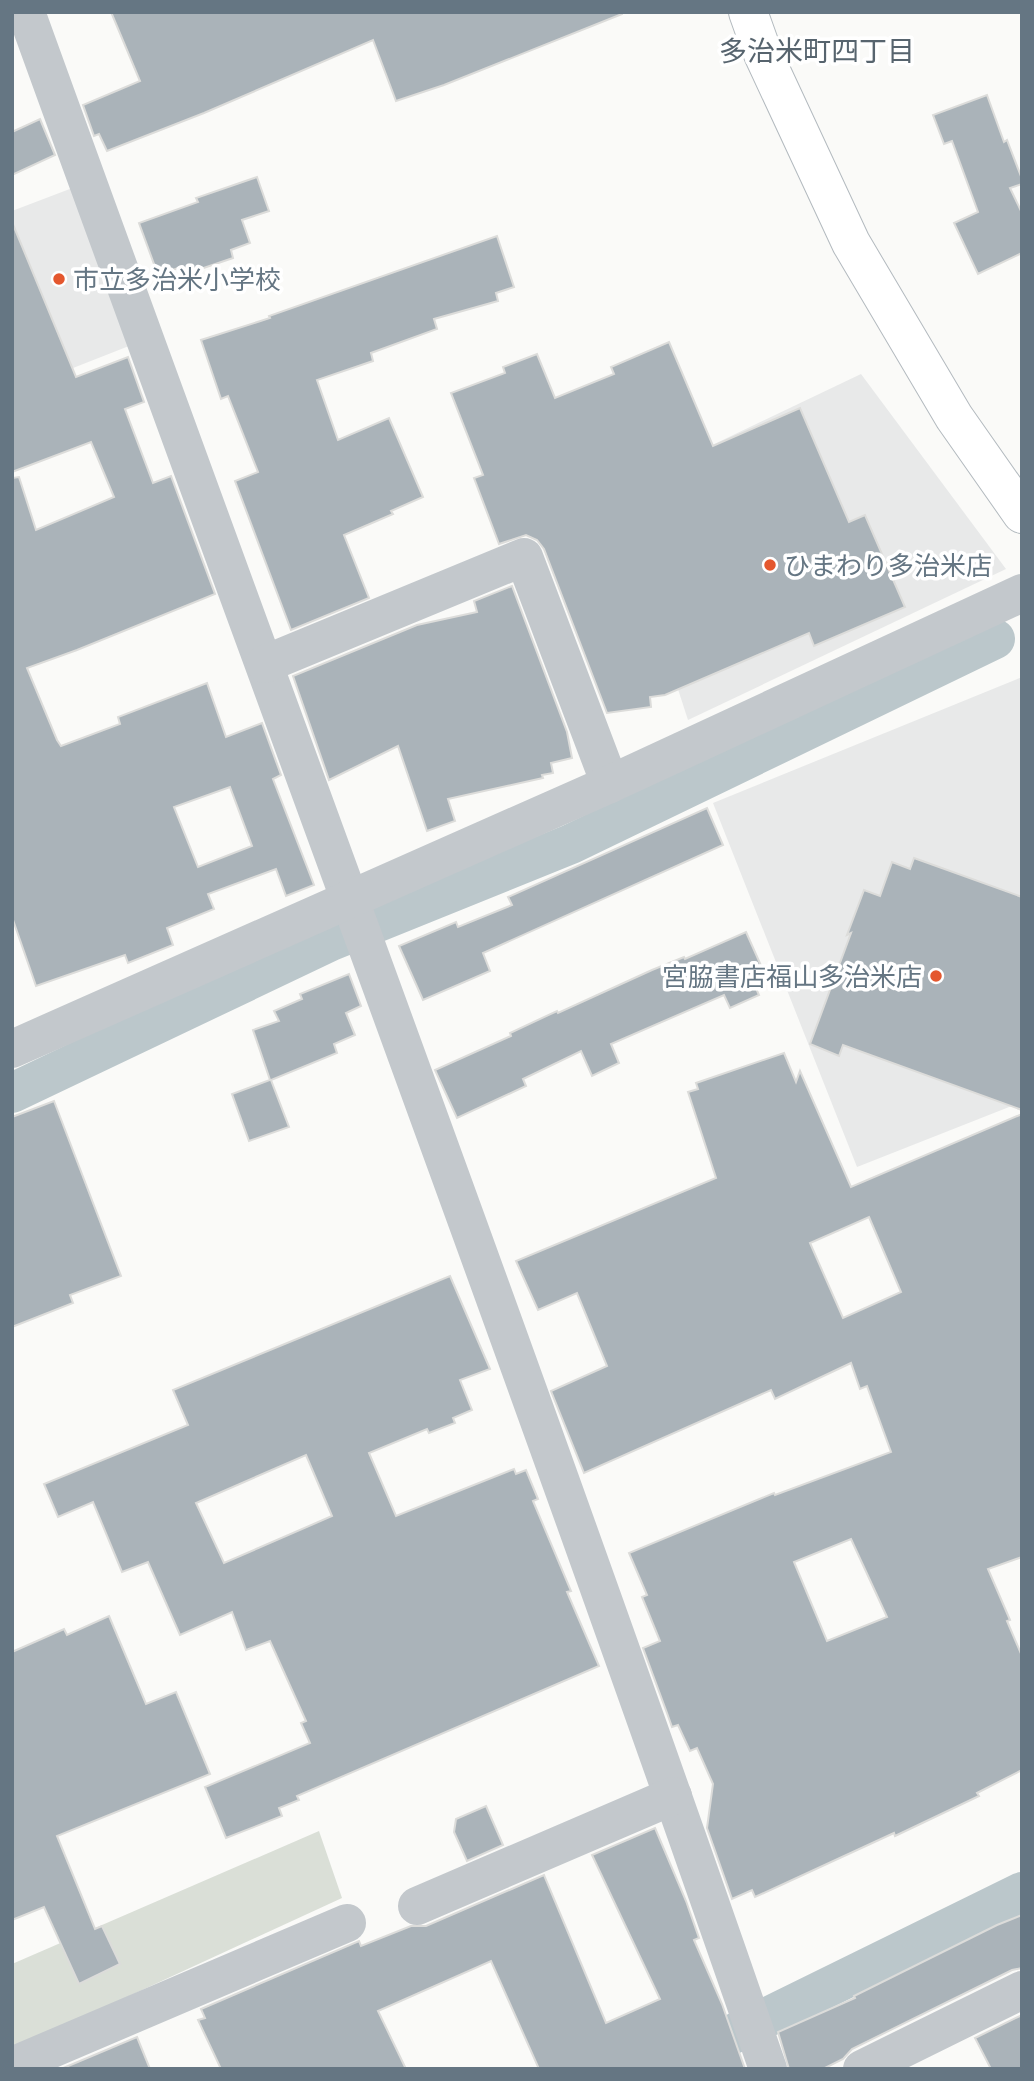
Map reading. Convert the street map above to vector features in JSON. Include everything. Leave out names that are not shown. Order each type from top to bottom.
[{"type":"street","points":[[26,12],[208,517],[357,916],[673,1796],[768,2069]]},
{"type":"street","points":[[748,12],[763,54],[851,243],[954,417],[1022,514]]},
{"type":"street","points":[[265,664],[524,557],[610,784]]},
{"type":"street","points":[[12,1049],[357,916],[610,784],[1022,593]]},
{"type":"street","points":[[417,1906],[673,1796]]},
{"type":"street","points":[[12,2066],[347,1923]]},
{"type":"street","points":[[862,2069],[1022,1990]]},
{"type":"shaded area","name":"市立多治米小学校","points":[[75,187],[129,346],[12,392],[12,211]]},
{"type":"shaded area","points":[[861,374],[1006,569],[688,720],[614,492]]},
{"type":"shaded area","points":[[1022,677],[1022,1102],[857,1167],[713,803]]},
{"type":"shaded area","points":[[319,1831],[342,1898],[12,2050],[12,1964]]},
{"type":"building","points":[[111,12],[622,14],[444,85],[396,101],[373,40],[204,113],[107,151],[99,134],[94,136],[83,105],[140,81]]},
{"type":"building","points":[[987,95],[1004,142],[1007,140],[1022,179],[1022,184],[1010,188],[1022,213],[1022,253],[978,274],[954,223],[978,212],[952,141],[944,144],[933,115]]},
{"type":"building","points":[[40,119],[55,155],[12,175],[12,132]]},
{"type":"building","points":[[257,177],[269,211],[242,220],[250,243],[231,250],[233,258],[183,275],[181,267],[158,275],[139,223],[198,202],[196,198]]},
{"type":"building","points":[[12,222],[76,377],[128,357],[144,402],[125,409],[153,483],[171,476],[215,594],[27,668],[57,740],[61,746],[120,724],[118,717],[207,683],[226,737],[262,723],[281,775],[273,779],[314,885],[286,896],[276,869],[208,894],[214,909],[167,928],[173,945],[128,963],[125,955],[36,986],[12,917],[12,478],[19,477],[36,530],[114,497],[91,442],[12,472]],"holes":[[[230,787],[252,846],[198,867],[174,807]]]},
{"type":"building","points":[[497,236],[514,287],[496,293],[498,301],[434,319],[437,329],[371,353],[373,361],[317,380],[338,440],[389,418],[423,497],[391,511],[393,514],[344,535],[369,598],[291,630],[235,481],[258,472],[228,396],[221,399],[201,340],[270,318],[269,316]]},
{"type":"building","points":[[669,342],[713,446],[800,408],[849,522],[865,515],[905,607],[814,646],[809,633],[665,695],[650,697],[651,707],[607,713],[544,549],[537,540],[526,535],[499,544],[474,478],[483,475],[451,393],[505,373],[503,367],[537,354],[555,398],[614,374],[611,367]]},
{"type":"building","points":[[512,586],[567,732],[572,758],[551,763],[553,773],[542,775],[543,778],[448,799],[455,821],[427,831],[398,746],[329,780],[293,676],[417,625],[477,612],[474,601]]},
{"type":"building","points":[[707,808],[723,845],[483,953],[490,971],[423,1000],[399,946],[456,922],[458,927],[512,905],[508,897]]},
{"type":"building","name":"宮脇書店福山多治米店","points":[[914,858],[1022,897],[1022,1110],[843,1045],[839,1056],[810,1044],[864,890],[880,896],[892,862],[910,869]]},
{"type":"building","points":[[746,932],[763,970],[750,975],[759,995],[730,1008],[724,995],[611,1044],[619,1063],[592,1076],[581,1051],[523,1079],[526,1086],[457,1118],[435,1070],[511,1036],[510,1033],[557,1011],[558,1013],[652,970],[684,957],[685,959]]},
{"type":"building","points":[[349,974],[361,1006],[346,1013],[355,1035],[334,1044],[337,1053],[271,1080],[289,1127],[249,1141],[232,1094],[270,1080],[253,1030],[279,1021],[274,1011],[302,999],[300,994]]},
{"type":"building","points":[[784,1053],[796,1082],[800,1071],[851,1187],[1022,1114],[1022,1557],[988,1569],[1022,1656],[1022,1770],[977,1793],[979,1796],[895,1836],[894,1833],[755,1897],[752,1890],[732,1899],[707,1828],[713,1784],[697,1748],[690,1751],[678,1725],[672,1727],[643,1648],[660,1641],[642,1597],[647,1595],[629,1553],[774,1493],[775,1495],[891,1452],[867,1386],[860,1389],[851,1363],[775,1399],[771,1390],[584,1473],[551,1391],[607,1366],[577,1293],[538,1310],[516,1261],[716,1178],[688,1092],[698,1089],[696,1083]],"holes":[[[869,1217],[901,1292],[843,1318],[810,1243]],[[851,1539],[887,1617],[827,1641],[794,1562]]]},
{"type":"building","points":[[54,1101],[121,1276],[70,1295],[73,1303],[12,1327],[12,1117]]},
{"type":"building","points":[[450,1276],[490,1369],[460,1380],[472,1410],[453,1418],[455,1423],[429,1433],[427,1429],[369,1453],[396,1516],[514,1469],[516,1474],[526,1470],[538,1499],[533,1501],[571,1591],[567,1592],[599,1666],[297,1796],[299,1800],[279,1808],[282,1816],[226,1838],[205,1787],[310,1743],[301,1723],[306,1721],[270,1641],[246,1650],[232,1612],[180,1635],[148,1562],[122,1572],[93,1502],[58,1517],[44,1484],[188,1425],[173,1390]],"holes":[[[306,1455],[332,1516],[224,1563],[196,1503]]]},
{"type":"building","points":[[109,1616],[146,1704],[176,1692],[210,1774],[57,1836],[95,1929],[102,1926],[120,1964],[79,1984],[44,1907],[12,1920],[12,1652],[64,1629],[67,1635]]},
{"type":"building","points":[[486,1806],[503,1845],[467,1861],[454,1832],[456,1819]]},
{"type":"building","points":[[655,1828],[686,1901],[699,1938],[694,1940],[722,2004],[745,2069],[539,2069],[491,1961],[378,2011],[406,2069],[221,2069],[198,2020],[205,2018],[201,2009],[359,1941],[361,1946],[411,1926],[426,1926],[544,1875],[606,2023],[660,1999],[592,1855]]},
{"type":"building","points":[[1022,1915],[1022,1968],[1012,1970],[852,2049],[843,2059],[823,2069],[789,2069],[778,2032],[855,1998],[854,1996]]},
{"type":"building","points":[[1022,2015],[1022,2069],[991,2069],[975,2038]]},
{"type":"building","points":[[137,2037],[150,2069],[61,2069]]},
{"type":"waterway","points":[[12,1093],[331,941],[571,844],[995,639]]},
{"type":"waterway","points":[[682,2059],[1022,1892]]},
{"type":"place","name":"市立多治米小学校","points":[[59,279]]},
{"type":"place","name":"ひまわり多治米店","points":[[770,565]]},
{"type":"place","name":"宮脇書店福山多治米店","points":[[936,976]]},
{"type":"district","name":"多治米町四丁目","points":[[817,50]]}]
